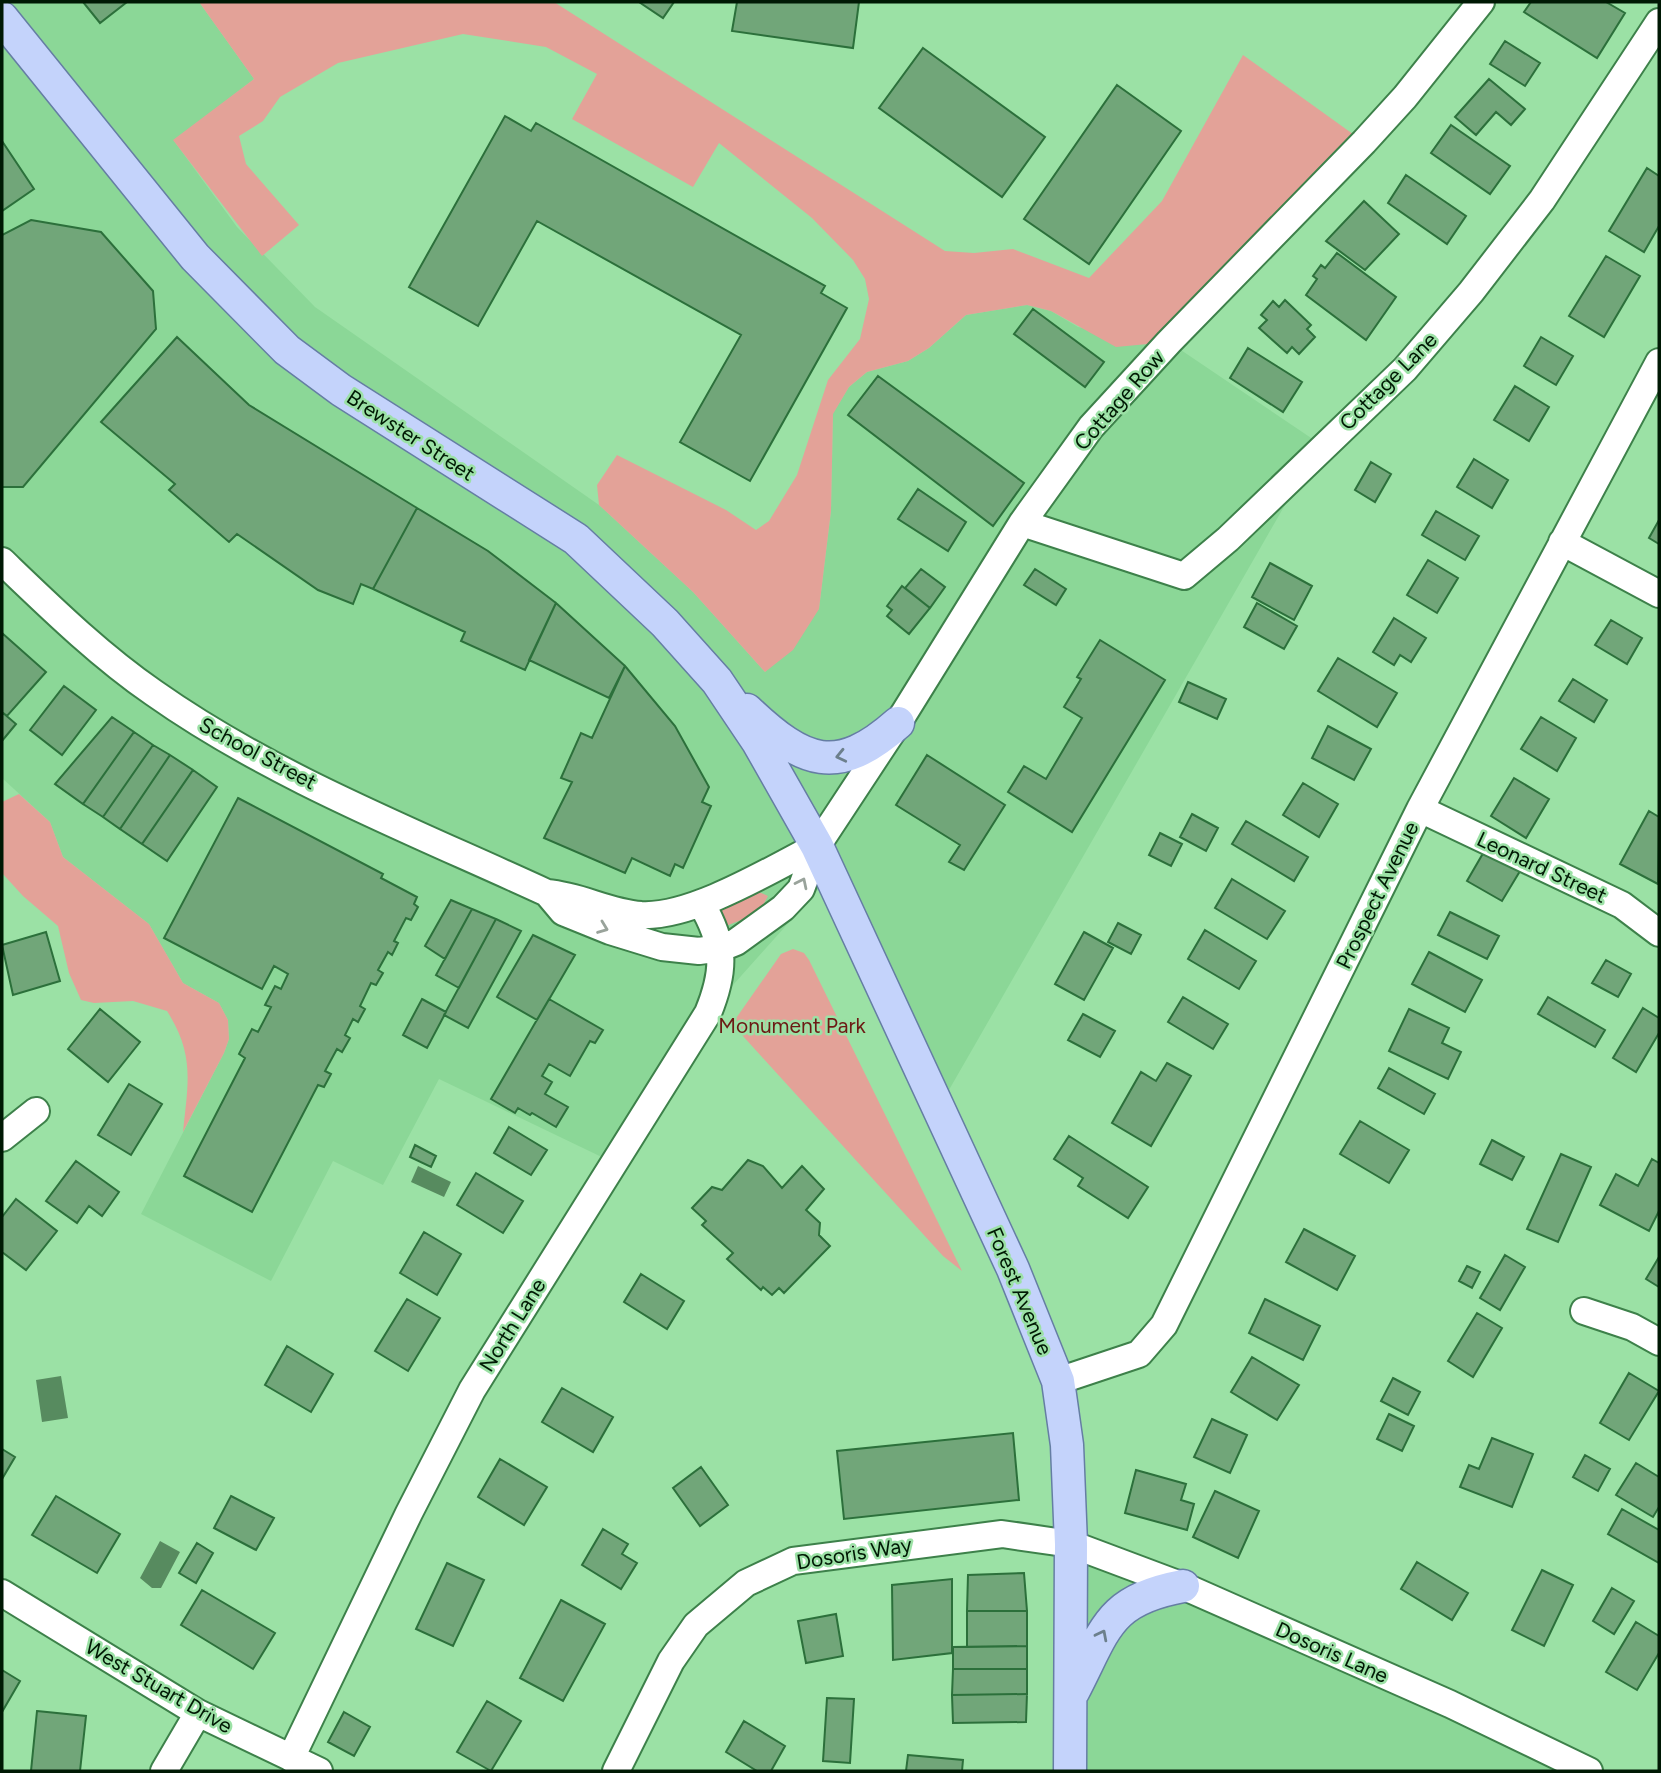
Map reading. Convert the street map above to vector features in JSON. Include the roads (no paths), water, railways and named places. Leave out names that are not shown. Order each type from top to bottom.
[{"type":"main road","name":"Brewster Street","points":[[2,18],[195,257],[287,350],[341,390],[576,539],[665,623],[717,681],[758,742],[817,846]]},
{"type":"main road","points":[[717,681],[783,739],[809,755],[820,758],[845,756],[871,747],[898,723]]},
{"type":"main road","name":"Forest Avenue","points":[[817,846],[1013,1269],[1058,1381],[1068,1445],[1071,1544],[1070,1771]]},
{"type":"main road","points":[[1071,1696],[1110,1622],[1130,1602],[1183,1586]]},
{"type":"street","name":"Cottage Row","points":[[817,846],[898,723],[1023,523],[1091,428],[1169,342],[1364,142],[1481,2]]},
{"type":"street","name":"Cottage Lane","points":[[1023,523],[1184,576],[1228,538],[1405,369],[1471,292],[1542,200],[1659,22]]},
{"type":"street","name":"Prospect Avenue","points":[[1058,1381],[1139,1354],[1164,1325],[1419,809],[1659,362]]},
{"type":"street","points":[[1562,542],[1659,594]]},
{"type":"street","name":"School Street","points":[[4,567],[88,641],[153,693],[223,737],[547,893],[574,895],[613,911],[645,915],[701,903],[817,846]]},
{"type":"street","name":"Leonard Street","points":[[1419,809],[1622,905],[1659,933]]},
{"type":"street","name":"School Street","points":[[547,893],[563,912],[610,931],[662,947],[699,951],[721,948],[768,921],[801,889],[817,846]]},
{"type":"street","name":"North Lane","points":[[292,1758],[409,1513],[472,1391],[708,1013],[720,983],[721,948],[713,924],[701,903]]},
{"type":"street","points":[[2,1138],[36,1111]]},
{"type":"street","points":[[1584,1311],[1632,1327],[1659,1342]]},
{"type":"street","name":"Dosoris Way","points":[[616,1771],[671,1661],[696,1625],[746,1583],[770,1571],[793,1561],[865,1549],[1002,1534],[1071,1544]]},
{"type":"street","name":"Dosoris Lane","points":[[1071,1544],[1183,1586],[1450,1703],[1589,1771]]},
{"type":"street","name":"West Stuart Drive","points":[[2,1593],[198,1713],[319,1771]]},
{"type":"street","points":[[164,1771],[198,1713]]},
{"type":"park label","name":"Monument Park","points":[[792,1025]]}]
